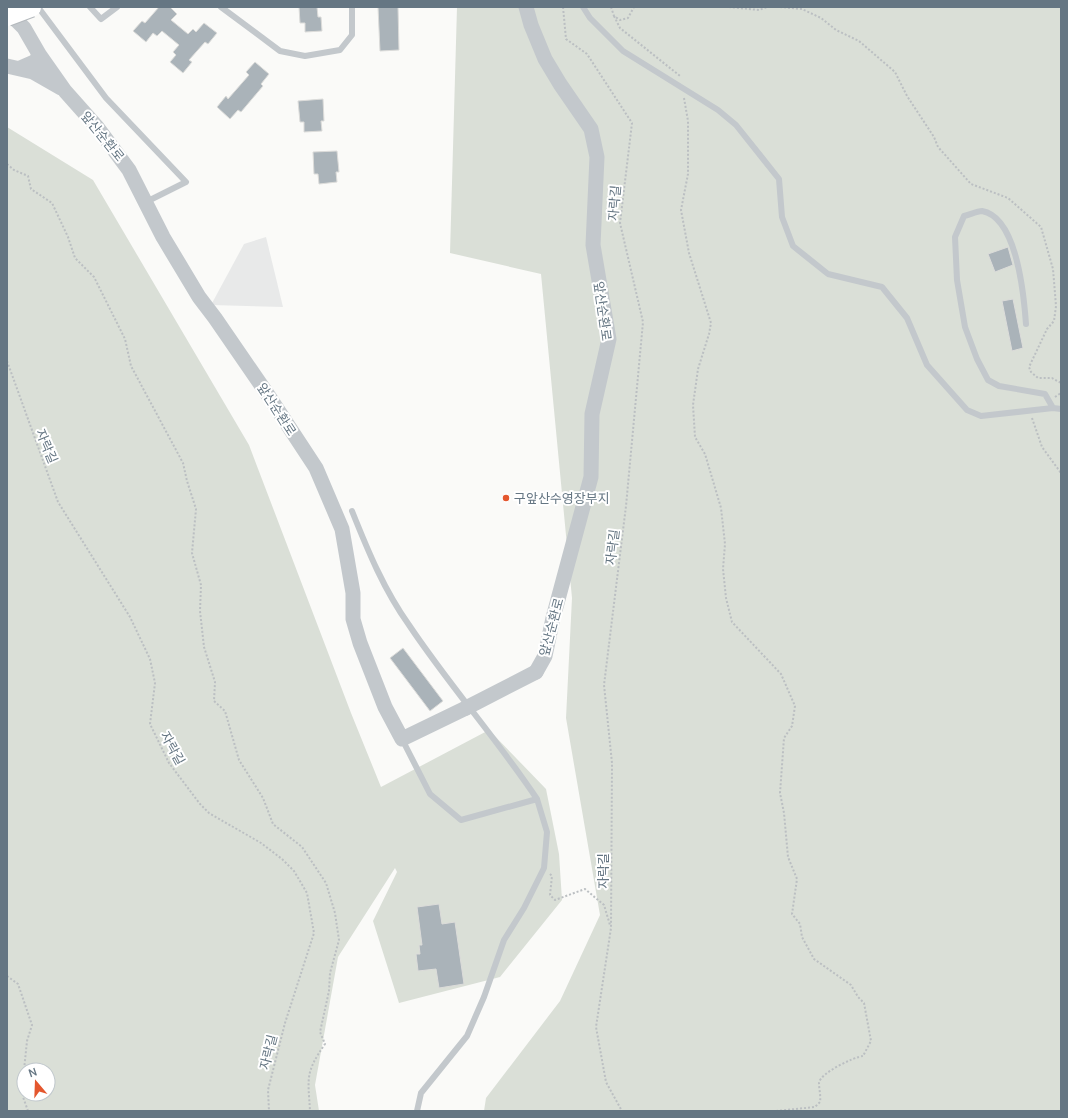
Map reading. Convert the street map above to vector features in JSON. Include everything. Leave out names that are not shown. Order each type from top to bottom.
[{"type":"highway","points":[[7,16],[31,7]]},
{"type":"street","name":"앞산순환로","points":[[7,11],[24,28],[39,54],[65,91],[97,127],[130,170],[163,237],[199,297],[266,392],[316,468],[342,529],[352,593],[353,619],[360,643],[385,707],[402,739],[536,672],[545,656],[552,618],[591,477],[592,414],[609,340],[593,245],[597,157],[591,129],[545,59],[530,25],[526,7]]},
{"type":"street","points":[[14,67],[36,61],[39,54]]},
{"type":"street","points":[[14,67],[33,72],[65,91]]},
{"type":"lane","points":[[23,7],[48,22]]},
{"type":"lane","points":[[38,7],[106,98],[186,182],[145,203]]},
{"type":"lane","points":[[90,7],[101,19],[116,7]]},
{"type":"lane","points":[[221,7],[280,51],[305,56],[340,50],[352,35],[352,7]]},
{"type":"lane","points":[[583,7],[590,18],[623,51],[718,110],[736,125],[780,179],[782,216],[793,246],[828,274],[882,287],[907,318],[927,364],[967,410],[982,416],[1030,410],[1053,408],[1061,409]]},
{"type":"lane","points":[[1026,324],[1023,285],[1012,246],[1004,228],[996,217],[981,211],[964,216],[955,237],[957,280],[965,327],[977,359],[988,380],[1000,386],[1045,394],[1053,408]]},
{"type":"lane","points":[[352,511],[375,567],[408,625],[515,766],[537,799],[547,832],[544,868],[524,908],[504,940],[484,997],[467,1036],[421,1093],[417,1111]]},
{"type":"lane","points":[[402,739],[430,794],[461,820],[537,799]]},
{"type":"path","name":"자락길","points":[[563,7],[566,39],[587,54],[632,123],[620,224],[643,322],[626,506],[604,685],[612,763],[611,928],[596,1027],[606,1082],[622,1111]]},
{"type":"path","points":[[611,7],[620,28],[681,77],[688,121],[688,174],[682,196],[681,210],[690,253],[710,323],[709,334],[698,369],[693,406],[696,437],[705,454],[721,508],[721,526],[725,544],[723,570],[726,598],[732,622],[781,674],[795,706],[792,726],[784,738],[780,793],[784,813],[788,857],[797,878],[792,914],[800,924],[802,937],[814,959],[851,984],[858,997],[864,1003],[871,1041],[863,1056],[854,1058],[824,1074],[819,1082],[820,1102],[815,1107],[776,1111]]},
{"type":"path","points":[[614,16],[620,20],[628,18],[634,7]]},
{"type":"path","points":[[650,7],[662,7]]},
{"type":"path","points":[[729,7],[759,10],[767,7]]},
{"type":"path","points":[[780,7],[802,9],[821,18],[836,30],[860,41],[895,72],[907,96],[934,137],[938,147],[971,184],[1008,198],[1041,227],[1053,269],[1056,306],[1054,321],[1047,329],[1029,366],[1031,372],[1038,378],[1052,378],[1061,383]]},
{"type":"path","points":[[7,164],[14,170],[28,176],[32,188],[52,203],[68,237],[75,258],[94,277],[125,339],[131,366],[183,463],[186,481],[196,509],[192,553],[201,585],[200,611],[204,647],[215,682],[214,701],[225,712],[239,760],[263,798],[273,824],[302,847],[326,883],[335,913],[339,940],[330,973],[320,1032],[325,1044],[315,1059],[308,1077],[310,1111]]},
{"type":"path","name":"자락길","points":[[7,361],[58,502],[130,617],[150,659],[155,683],[150,724],[169,763],[200,804],[209,813],[261,843],[282,859],[294,871],[307,893],[314,933],[285,1023],[268,1090],[269,1111]]},
{"type":"path","points":[[1030,410],[1042,447],[1061,473]]},
{"type":"path","points":[[544,868],[552,876],[550,895],[555,900],[585,889],[604,905],[611,928]]},
{"type":"path","points":[[7,976],[18,984],[32,1025],[25,1062]]},
{"type":"shaded area","points":[[457,7],[1061,7],[1061,1111],[484,1111],[486,1098],[560,1001],[600,915],[566,718],[572,598],[541,274],[450,253]]},
{"type":"shaded area","points":[[7,127],[93,180],[249,445],[351,713],[381,787],[489,730],[546,789],[559,854],[562,900],[500,977],[399,1003],[373,921],[397,872],[395,868],[338,957],[315,1085],[319,1111],[7,1111]]},
{"type":"shaded area","points":[[266,237],[283,307],[211,305],[244,244]]},
{"type":"building","points":[[159,7],[170,7],[177,14],[171,20],[188,34],[193,29],[196,32],[204,23],[217,33],[208,44],[205,42],[189,60],[192,62],[183,73],[170,62],[176,55],[173,52],[179,45],[162,31],[157,36],[153,33],[146,42],[133,31],[142,21],[145,23]]},
{"type":"building","points":[[299,7],[317,7],[318,17],[321,17],[322,31],[305,32],[305,23],[300,23]]},
{"type":"building","points":[[378,7],[398,7],[399,50],[380,51]]},
{"type":"building","points":[[255,62],[269,74],[261,84],[263,86],[241,112],[238,110],[230,119],[217,107],[226,96],[228,99],[249,75],[246,72]]},
{"type":"building","points":[[323,99],[324,121],[321,121],[322,131],[304,132],[304,122],[300,122],[298,101]]},
{"type":"building","points":[[337,151],[339,172],[336,172],[337,182],[319,184],[318,174],[314,174],[313,152]]},
{"type":"building","points":[[1008,247],[1013,265],[995,272],[988,254]]},
{"type":"building","points":[[1013,299],[1023,348],[1012,351],[1002,301]]},
{"type":"building","points":[[403,648],[443,701],[430,711],[390,658]]},
{"type":"building","points":[[439,904],[442,924],[455,922],[464,984],[439,988],[436,969],[418,971],[416,954],[420,954],[419,945],[422,945],[417,907]]},
{"type":"place","name":"구앞산수영장부지","points":[[506,498]]}]
